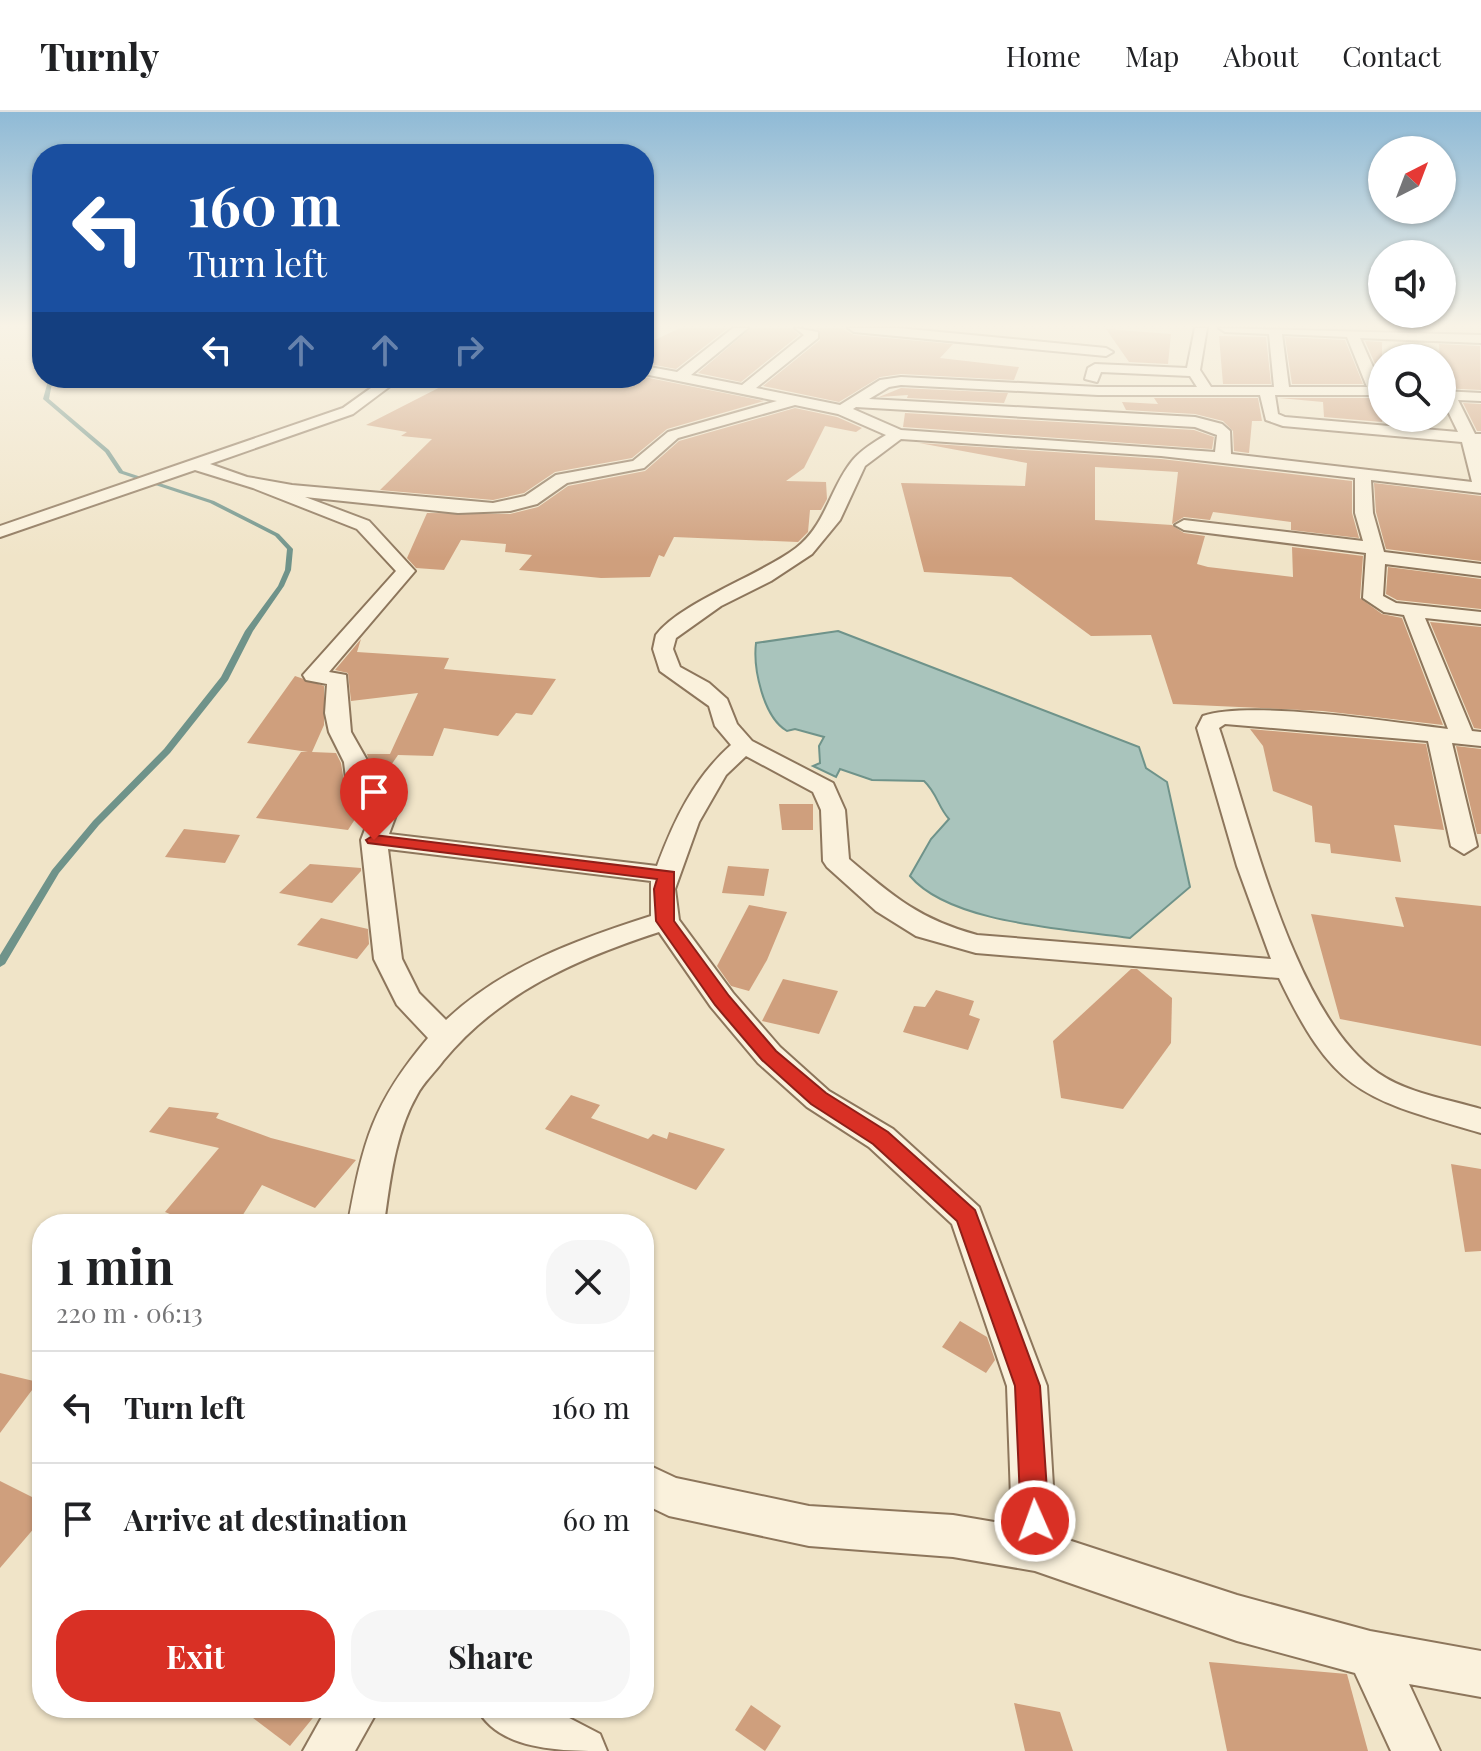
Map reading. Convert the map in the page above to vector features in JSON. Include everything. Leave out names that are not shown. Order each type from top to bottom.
[{"type":"street","points":[[0,532],[168,476],[348,411],[357,404]]},
{"type":"street","points":[[197,465],[223,477],[259,485],[450,506],[505,507],[533,500],[550,483],[562,479],[638,465],[673,435],[781,404]]},
{"type":"street","points":[[835,404],[1195,422],[1217,427],[1225,434],[1223,458]]},
{"type":"street","points":[[1274,404],[1275,419],[1363,474],[1481,486],[1475,439],[1456,411]]},
{"type":"street","points":[[1317,404],[1368,421]]},
{"type":"street","points":[[848,406],[898,434],[1223,458],[1317,447],[1368,427]]},
{"type":"street","points":[[1380,432],[1400,478]]},
{"type":"street","points":[[1429,432],[1475,439]]},
{"type":"street","points":[[898,434],[858,464],[831,520],[805,550],[764,577],[714,602],[666,635],[663,649],[671,671],[701,688],[719,704],[726,726],[744,746],[824,788],[833,810],[836,861],[886,905],[926,930],[976,944],[1288,970]]},
{"type":"street","points":[[1363,474],[1364,513],[1375,552],[1373,598],[1377,604],[1481,618]]},
{"type":"street","points":[[259,485],[363,525],[406,571],[314,675],[338,680],[335,709],[340,734],[360,766],[359,786],[383,815],[374,840],[388,959],[407,998],[444,1036]]},
{"type":"street","points":[[1184,525],[1481,570]]},
{"type":"street","points":[[1412,611],[1460,736],[1464,846]]},
{"type":"street","points":[[1460,736],[1223,717],[1211,721],[1208,728],[1288,970],[1318,1028],[1348,1067],[1368,1081],[1481,1121]]},
{"type":"street","points":[[744,746],[716,771],[686,822],[662,889],[665,921],[722,1000],[769,1055],[818,1099],[881,1138],[967,1217],[1027,1386],[1035,1550]]},
{"type":"street","points":[[374,840],[667,875]]},
{"type":"street","points":[[368,1214],[375,1168],[401,1093],[444,1036],[518,976],[594,943],[665,921]]},
{"type":"street","points":[[654,1488],[669,1496],[809,1526],[953,1536],[1035,1550],[1237,1618],[1370,1654],[1481,1674]]},
{"type":"street","points":[[1370,1654],[1416,1751]]},
{"type":"street","points":[[327,1751],[348,1718]]},
{"type":"street","points":[[520,1718],[583,1751]]},
{"type":"water","points":[[838,631],[1139,747],[1146,768],[1167,782],[1190,887],[1130,938],[1012,922],[953,905],[928,892],[910,876],[931,839],[949,819],[924,781],[872,780],[840,769],[836,777],[813,766],[820,763],[819,746],[824,737],[795,729],[787,731],[772,715],[761,691],[756,643]]},
{"type":"building","points":[[406,404],[752,404],[667,429],[632,458],[555,472],[524,493],[493,500],[380,490],[432,439],[401,436],[407,432],[366,425]]},
{"type":"building","points":[[1123,404],[1259,404],[1262,421],[1252,421],[1249,453],[1234,451],[1233,431],[1223,421],[1195,414],[1126,410]]},
{"type":"building","points":[[1323,404],[1368,404],[1368,421],[1324,417]]},
{"type":"building","points":[[1464,404],[1481,404],[1481,431],[1477,431]]},
{"type":"building","points":[[795,408],[837,417],[862,428],[856,432],[825,426],[804,468],[786,481],[826,482],[827,499],[821,510],[810,510],[808,532],[798,542],[674,537],[664,557],[659,555],[650,577],[601,578],[519,570],[532,555],[505,552],[506,544],[461,540],[444,570],[416,568],[407,558],[427,513],[510,514],[538,507],[568,486],[645,471],[679,441]]},
{"type":"building","points":[[905,413],[1194,430],[1214,437],[1212,449],[903,427]]},
{"type":"building","points":[[919,443],[1161,459],[1352,481],[1352,513],[1359,538],[1291,530],[1291,522],[1213,512],[1210,520],[1184,517],[1172,524],[1178,472],[1095,467],[1095,520],[1172,525],[1184,533],[1205,536],[1197,564],[1208,567],[1293,577],[1292,547],[1363,556],[1360,598],[1382,614],[1402,618],[1443,725],[1323,711],[1173,704],[1151,635],[1091,636],[1011,577],[924,572],[901,483],[1025,486],[1027,463]]},
{"type":"building","points":[[1374,483],[1481,496],[1481,561],[1386,549],[1376,512]]},
{"type":"building","points":[[1388,567],[1481,579],[1481,609],[1397,600],[1386,594]]},
{"type":"building","points":[[1430,622],[1481,627],[1481,729],[1474,728]]},
{"type":"building","points":[[361,639],[357,652],[449,658],[444,669],[556,679],[532,715],[516,713],[498,736],[444,728],[433,756],[398,755],[376,787],[367,754],[390,754],[418,693],[351,701],[348,673],[335,670]]},
{"type":"building","points":[[295,676],[324,686],[324,725],[312,752],[336,753],[341,763],[345,788],[361,810],[348,830],[256,818],[301,752],[308,752],[247,743]]},
{"type":"building","points":[[1250,729],[1426,744],[1444,830],[1394,825],[1401,862],[1331,853],[1330,844],[1315,842],[1312,806],[1273,791],[1263,746]]},
{"type":"building","points":[[1456,746],[1481,749],[1481,834],[1477,834]]},
{"type":"building","points":[[779,804],[813,804],[813,830],[782,830]]},
{"type":"building","points":[[184,829],[240,835],[225,863],[165,857]]},
{"type":"building","points":[[310,864],[361,868],[361,871],[332,903],[279,893]]},
{"type":"building","points":[[728,866],[769,869],[764,896],[722,893]]},
{"type":"building","points":[[1395,897],[1481,906],[1481,1046],[1340,1019],[1311,914],[1404,927]]},
{"type":"building","points":[[749,905],[787,912],[767,960],[749,991],[731,986],[717,966]]},
{"type":"building","points":[[321,918],[368,929],[369,944],[357,959],[297,945]]},
{"type":"building","points":[[1131,969],[1137,969],[1172,998],[1171,1043],[1123,1109],[1061,1098],[1053,1041]]},
{"type":"building","points":[[783,979],[838,991],[819,1034],[762,1021]]},
{"type":"building","points":[[936,990],[974,1001],[969,1015],[980,1019],[968,1050],[903,1032],[914,1006],[925,1007]]},
{"type":"building","points":[[571,1095],[600,1105],[591,1118],[648,1139],[653,1134],[667,1139],[669,1132],[725,1149],[696,1190],[545,1129]]},
{"type":"building","points":[[169,1107],[219,1113],[216,1118],[271,1138],[356,1160],[315,1208],[262,1185],[243,1214],[170,1214],[165,1212],[219,1148],[149,1132]]},
{"type":"building","points":[[1451,1164],[1481,1169],[1481,1251],[1465,1252]]},
{"type":"building","points":[[960,1321],[987,1337],[995,1360],[986,1373],[942,1347]]},
{"type":"building","points":[[0,1373],[32,1381],[32,1390],[0,1433]]},
{"type":"building","points":[[0,1481],[32,1497],[32,1531],[0,1568]]},
{"type":"building","points":[[1209,1662],[1347,1674],[1368,1751],[1227,1751]]},
{"type":"building","points":[[1014,1703],[1060,1712],[1073,1751],[1025,1751]]},
{"type":"building","points":[[751,1705],[781,1726],[765,1751],[735,1730]]},
{"type":"building","points":[[253,1718],[313,1718],[290,1746]]},
{"type":"waterway","points":[[0,964],[55,872],[96,823],[167,751],[225,678],[249,631],[281,586],[288,570],[290,549],[277,535],[212,502],[121,472],[107,451],[52,404]]},
{"type":"route","points":[[374,840],[667,875],[662,889],[665,921],[722,1000],[769,1055],[818,1099],[881,1138],[967,1217],[1027,1386],[1035,1521]]}]
